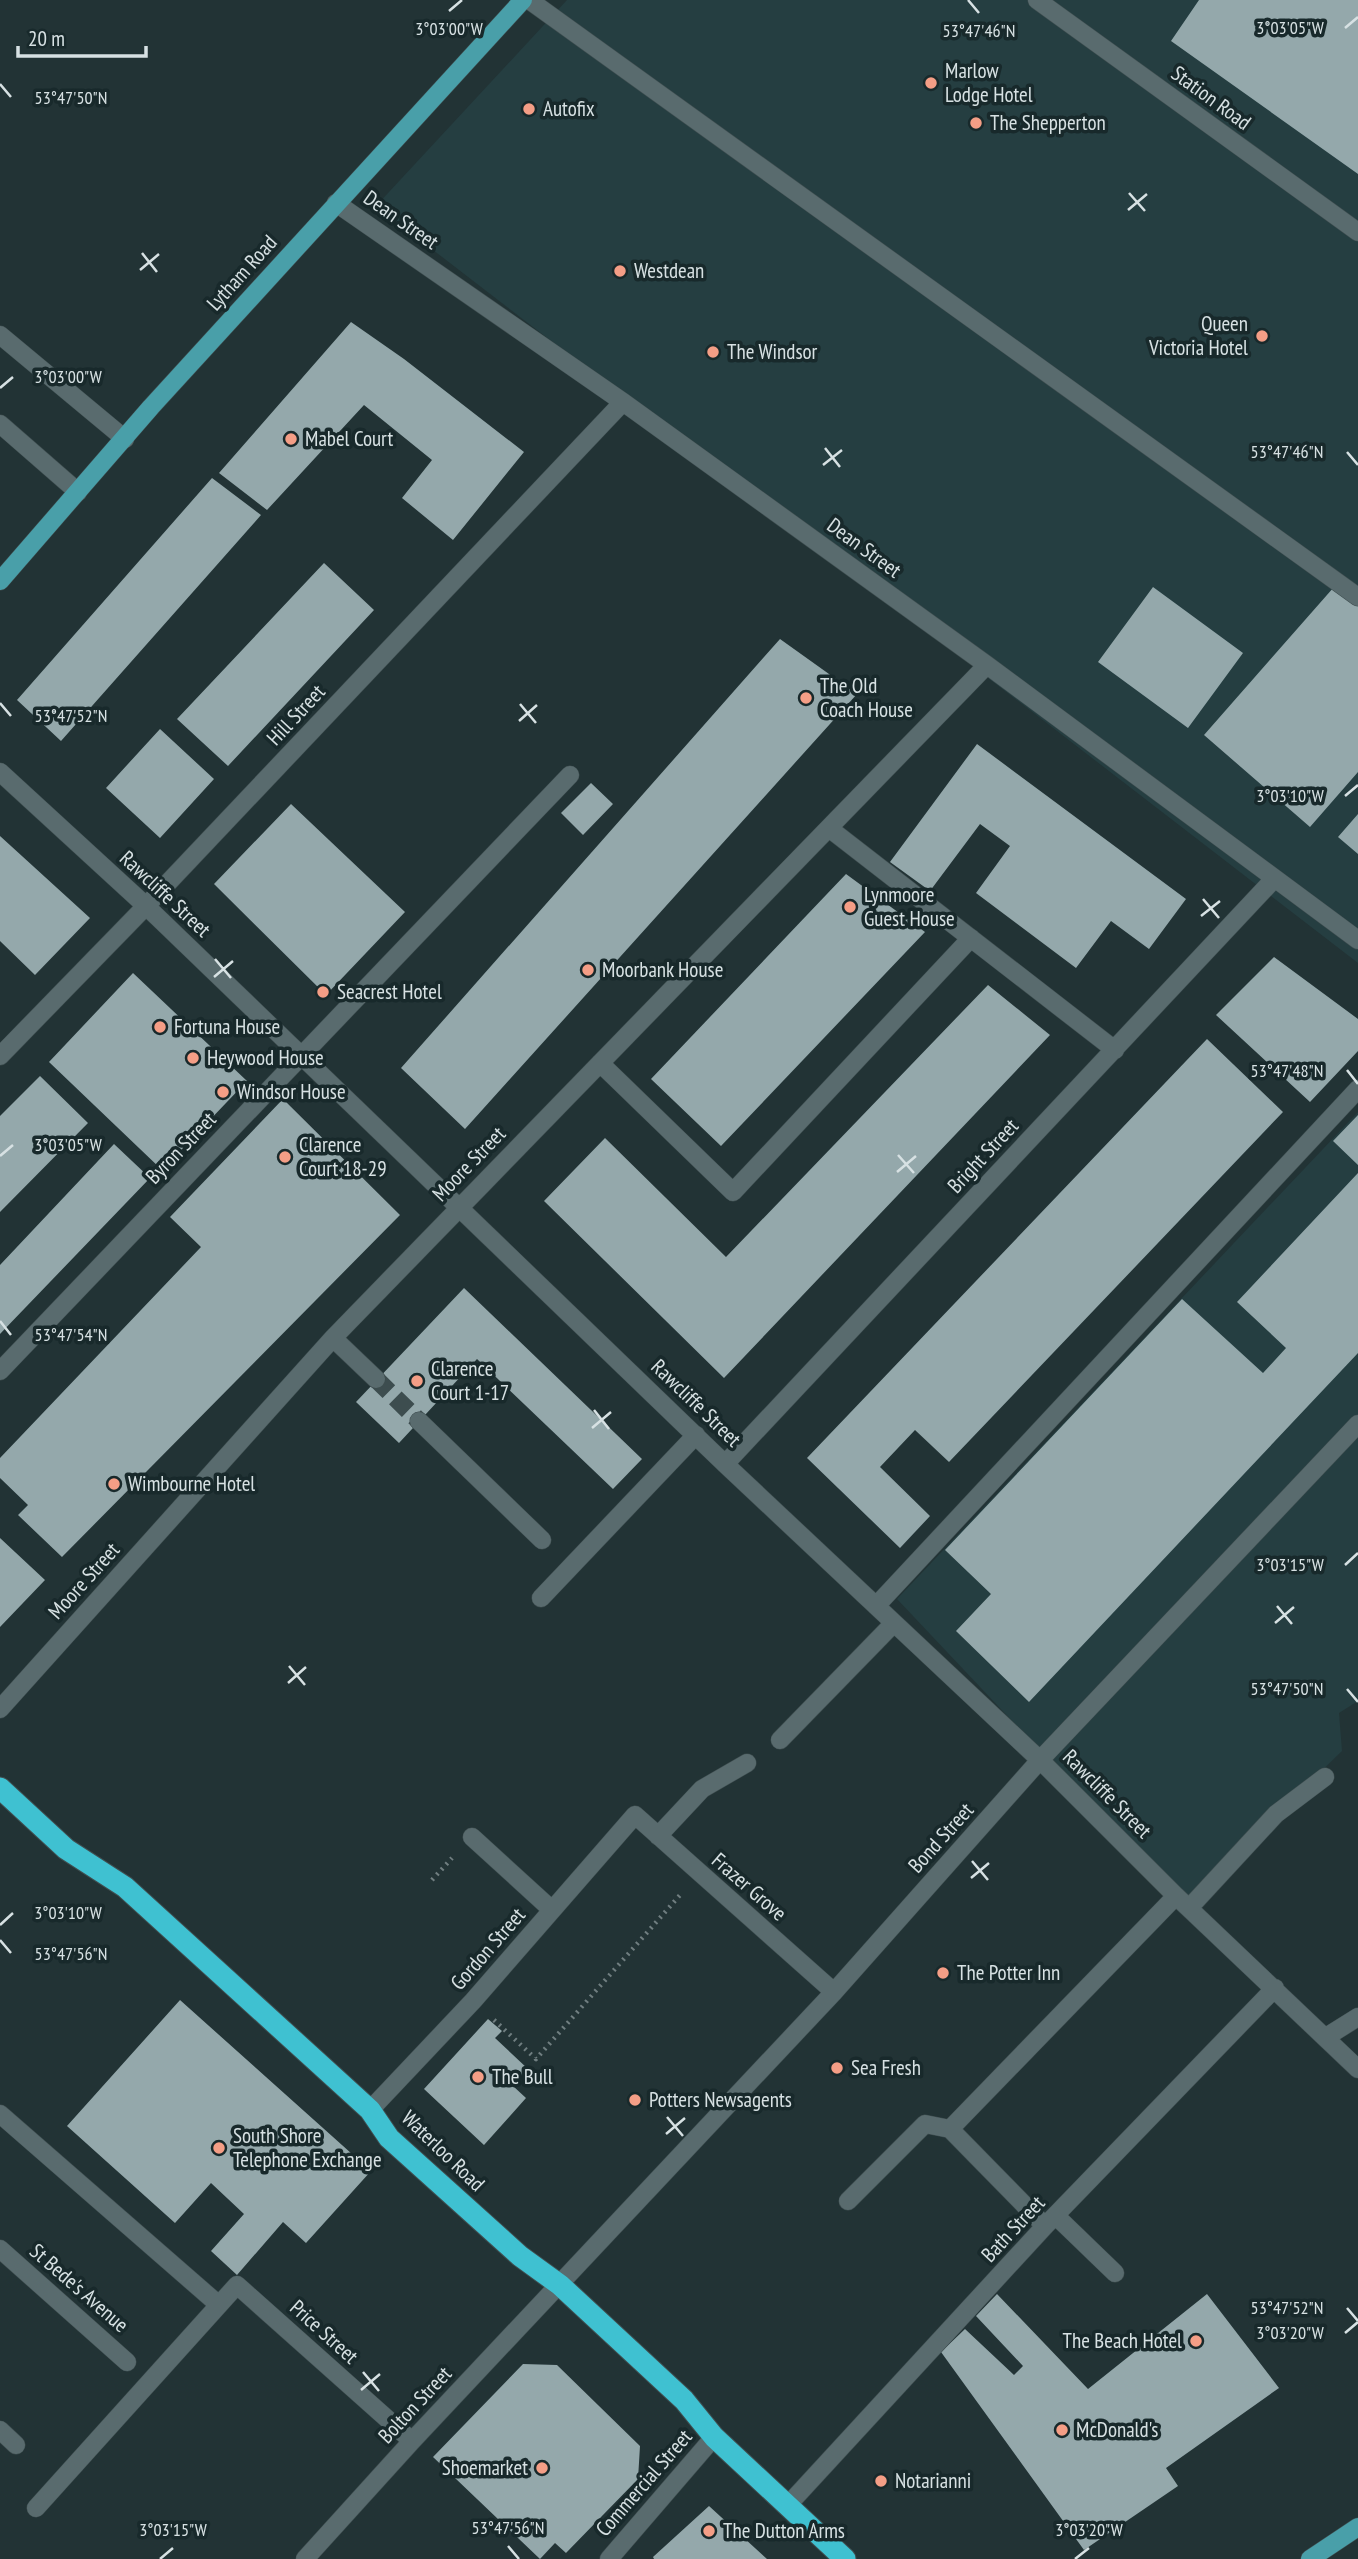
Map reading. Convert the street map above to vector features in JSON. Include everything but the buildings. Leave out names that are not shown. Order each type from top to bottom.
[{"type":"highway","name":"Waterloo Road","points":[[0,1788],[66,1849],[125,1887],[370,2110],[389,2138],[520,2256],[560,2285],[684,2400],[714,2437],[845,2559]]},
{"type":"main road","name":"Lytham Road","points":[[0,581],[336,203],[523,0]]},
{"type":"main road","points":[[1310,2559],[1358,2527]]},
{"type":"street","points":[[529,0],[1358,597]]},
{"type":"street","name":"Station Road","points":[[1037,0],[1358,232]]},
{"type":"street","name":"Dean Street","points":[[336,203],[623,402],[987,665],[1358,940]]},
{"type":"street","points":[[0,335],[125,439]]},
{"type":"street","name":"Hill Street","points":[[0,1056],[146,906],[623,402]]},
{"type":"street","points":[[0,424],[78,492]]},
{"type":"street","name":"Moore Street","points":[[0,1709],[333,1338],[987,665]]},
{"type":"street","name":"Rawcliffe Street","points":[[0,772],[146,906],[725,1464],[1040,1760],[1183,1902],[1358,2069]]},
{"type":"street","name":"Byron Street","points":[[0,1371],[570,775]]},
{"type":"street","points":[[830,829],[1115,1050]]},
{"type":"street","name":"Bright Street","points":[[725,1464],[1274,879]]},
{"type":"street","points":[[600,1063],[733,1192],[971,938]]},
{"type":"street","points":[[876,1606],[1358,1090]]},
{"type":"street","points":[[333,1338],[376,1379]]},
{"type":"street","points":[[419,1421],[542,1540]]},
{"type":"street","name":"Bond Street","points":[[560,2285],[834,1992],[1040,1760],[1358,1424]]},
{"type":"street","points":[[541,1598],[696,1435]]},
{"type":"street","points":[[780,1740],[894,1623]]},
{"type":"street","points":[[659,1836],[702,1789],[747,1763]]},
{"type":"street","points":[[950,2129],[1276,1814],[1325,1777]]},
{"type":"street","name":"Frazer Grove","points":[[635,1815],[834,1992]]},
{"type":"street","name":"Gordon Street","points":[[370,2110],[473,2001],[635,1815]]},
{"type":"street","points":[[472,1837],[552,1910]]},
{"type":"street","name":"Bath Street","points":[[788,2505],[1051,2221],[1275,1988]]},
{"type":"street","points":[[1326,2037],[1358,2017]]},
{"type":"street","points":[[0,2113],[219,2305],[36,2508]]},
{"type":"street","points":[[848,2201],[925,2124],[950,2129],[1051,2221],[1115,2273]]},
{"type":"street","name":"St Bede's Avenue","points":[[0,2249],[127,2361]]},
{"type":"street","name":"Price Street","points":[[219,2305],[237,2285],[412,2441]]},
{"type":"street","name":"Bolton Street","points":[[306,2559],[412,2441],[560,2285]]},
{"type":"street","points":[[0,2430],[16,2445]]},
{"type":"street","name":"Commercial Street","points":[[609,2559],[714,2437]]},
{"type":"path","points":[[473,2001],[536,2059],[699,1873]]},
{"type":"shaded area","points":[[567,0],[1358,0],[1358,963],[376,206]]},
{"type":"shaded area","points":[[1358,1112],[1358,1701],[1339,1713],[1342,1751],[1185,1904],[897,1599]]},
{"type":"tunnel","points":[[376,1379],[419,1421]]},
{"type":"place","name":"Marlow Lodge Hotel","points":[[931,83]]},
{"type":"place","name":"Autofix","points":[[529,109]]},
{"type":"place","name":"The Shepperton","points":[[976,123]]},
{"type":"place","name":"Westdean","points":[[620,271]]},
{"type":"place","name":"Queen Victoria Hotel","points":[[1262,336]]},
{"type":"place","name":"The Windsor","points":[[713,352]]},
{"type":"place","name":"Mabel Court","points":[[291,439]]},
{"type":"place","name":"The Old Coach House","points":[[806,698]]},
{"type":"place","name":"Lynmoore Guest House","points":[[850,907]]},
{"type":"place","name":"Moorbank House","points":[[588,970]]},
{"type":"place","name":"Seacrest Hotel","points":[[323,992]]},
{"type":"place","name":"Fortuna House","points":[[160,1027]]},
{"type":"place","name":"Heywood House","points":[[193,1058]]},
{"type":"place","name":"Windsor House","points":[[223,1092]]},
{"type":"place","name":"Clarence Court 18-29","points":[[285,1157]]},
{"type":"place","name":"Clarence Court 1-17","points":[[417,1381]]},
{"type":"place","name":"Wimbourne Hotel","points":[[114,1484]]},
{"type":"place","name":"The Potter Inn","points":[[943,1973]]},
{"type":"place","name":"Sea Fresh","points":[[837,2068]]},
{"type":"place","name":"The Bull","points":[[478,2077]]},
{"type":"place","name":"Potters Newsagents","points":[[635,2100]]},
{"type":"place","name":"South Shore Telephone Exchange","points":[[219,2148]]},
{"type":"place","name":"The Beach Hotel","points":[[1196,2341]]},
{"type":"place","name":"McDonald's","points":[[1062,2430]]},
{"type":"place","name":"Shoemarket","points":[[542,2468]]},
{"type":"place","name":"Notarianni","points":[[881,2481]]},
{"type":"place","name":"The Dutton Arms","points":[[709,2531]]}]
